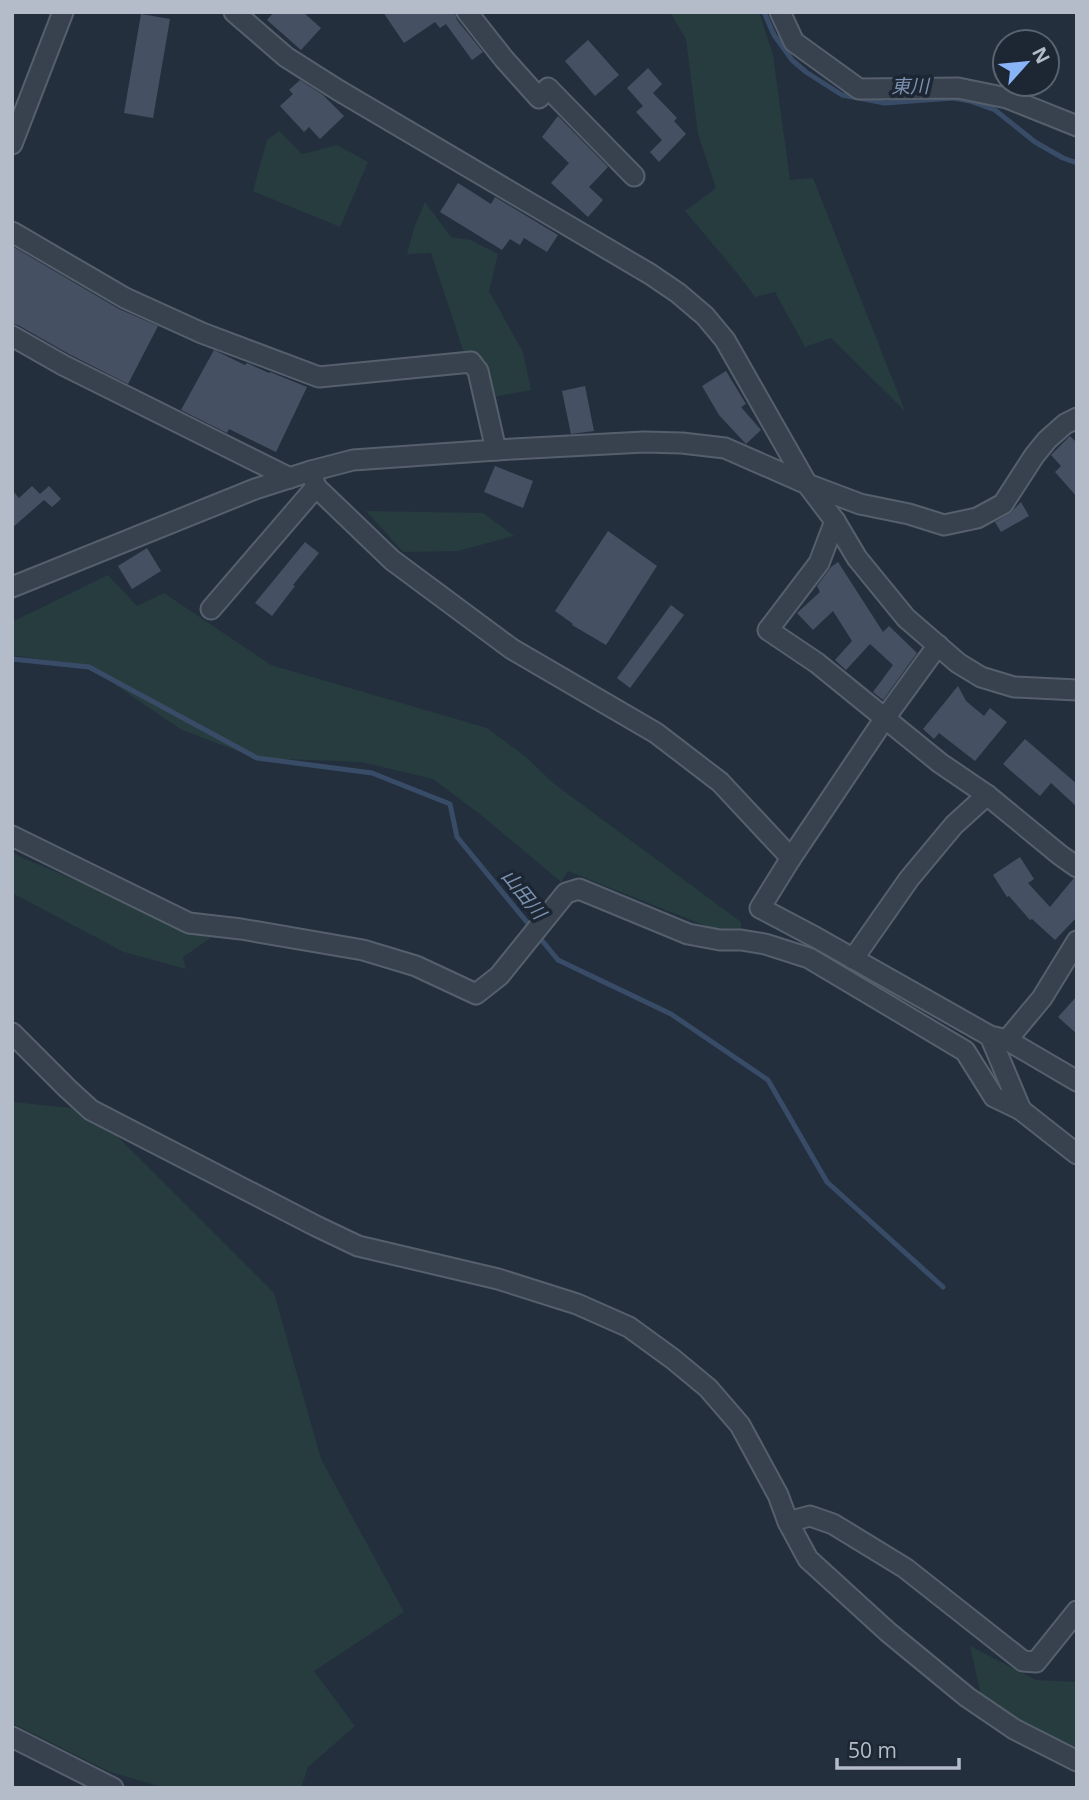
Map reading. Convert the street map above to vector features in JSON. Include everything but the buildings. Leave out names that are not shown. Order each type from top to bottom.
[{"type":"street","points":[[12,144],[63,12]]},
{"type":"street","points":[[467,12],[538,97],[548,88],[634,176]]},
{"type":"street","points":[[780,12],[794,42],[859,89],[958,88],[1007,98],[1077,126]]},
{"type":"street","points":[[248,17],[286,57],[678,293],[705,316],[725,340],[807,484],[835,521],[857,558],[906,618],[958,663],[981,677],[1014,687],[1077,690]]},
{"type":"street","points":[[12,232],[125,298],[202,333],[319,377],[471,362],[478,371],[496,450]]},
{"type":"street","points":[[12,336],[63,365],[290,478]]},
{"type":"street","points":[[211,609],[314,479],[353,460],[644,442],[714,446],[725,448],[807,484],[860,503],[944,525],[977,518],[1003,503],[1047,440],[1065,424],[1077,418]]},
{"type":"street","points":[[12,587],[255,489],[290,478],[314,479],[391,561],[512,649],[656,733],[720,782],[792,858]]},
{"type":"street","points":[[835,521],[819,563],[768,630],[817,663],[940,763],[987,795],[1077,867]]},
{"type":"street","points":[[938,645],[885,718],[760,908],[1077,1080]]},
{"type":"street","points":[[853,959],[909,879],[954,825],[987,795]]},
{"type":"street","points":[[12,836],[189,923],[363,950],[416,966],[476,994],[499,976],[566,893],[579,889],[688,934],[765,944],[809,958],[965,1051],[994,1097],[1021,1110],[1077,1154]]},
{"type":"street","points":[[998,1038],[1042,998],[1077,941]]},
{"type":"street","points":[[12,1033],[91,1110],[316,1226],[358,1246],[498,1279],[577,1304],[629,1327],[708,1388],[740,1425],[778,1495],[788,1522],[808,1559],[888,1632],[967,1697],[1014,1729],[1077,1760]]},
{"type":"street","points":[[998,1038],[1021,1110]]},
{"type":"street","points":[[788,1522],[810,1516],[833,1524],[905,1568],[1023,1661],[1036,1662],[1077,1611]]},
{"type":"street","points":[[12,1737],[113,1788]]},
{"type":"green space","points":[[670,12],[759,12],[773,55],[790,180],[813,178],[905,411],[831,338],[805,347],[775,292],[755,297],[685,211],[716,188],[698,134],[686,39]]},
{"type":"green space","points":[[279,131],[302,154],[337,145],[368,162],[340,227],[253,191],[267,140]]},
{"type":"green space","points":[[425,202],[451,237],[470,240],[498,254],[489,291],[523,352],[531,390],[492,397],[480,356],[464,353],[431,253],[407,254]]},
{"type":"green space","points":[[366,511],[483,513],[514,536],[458,551],[403,552]]},
{"type":"green space","points":[[108,575],[137,606],[164,593],[271,665],[487,728],[526,757],[553,783],[741,922],[741,940],[568,871],[561,882],[433,779],[361,762],[257,758],[182,730],[89,667],[12,655],[12,622]]},
{"type":"green space","points":[[12,852],[212,937],[183,957],[186,969],[124,952],[12,893]]},
{"type":"green space","points":[[12,1102],[91,1110],[274,1293],[321,1459],[404,1612],[314,1671],[355,1726],[308,1767],[301,1788],[166,1788],[110,1772],[12,1723]]},
{"type":"green space","points":[[970,1646],[1036,1680],[1077,1682],[1077,1749],[984,1709]]},
{"type":"waterway","name":"東川","points":[[764,12],[774,35],[792,60],[842,95],[885,103],[953,98],[970,101],[995,110],[1035,142],[1077,163]]},
{"type":"waterway","name":"山田川","points":[[12,659],[89,667],[257,758],[372,773],[450,804],[457,837],[558,960],[671,1014],[768,1080],[827,1182],[943,1287]]}]
